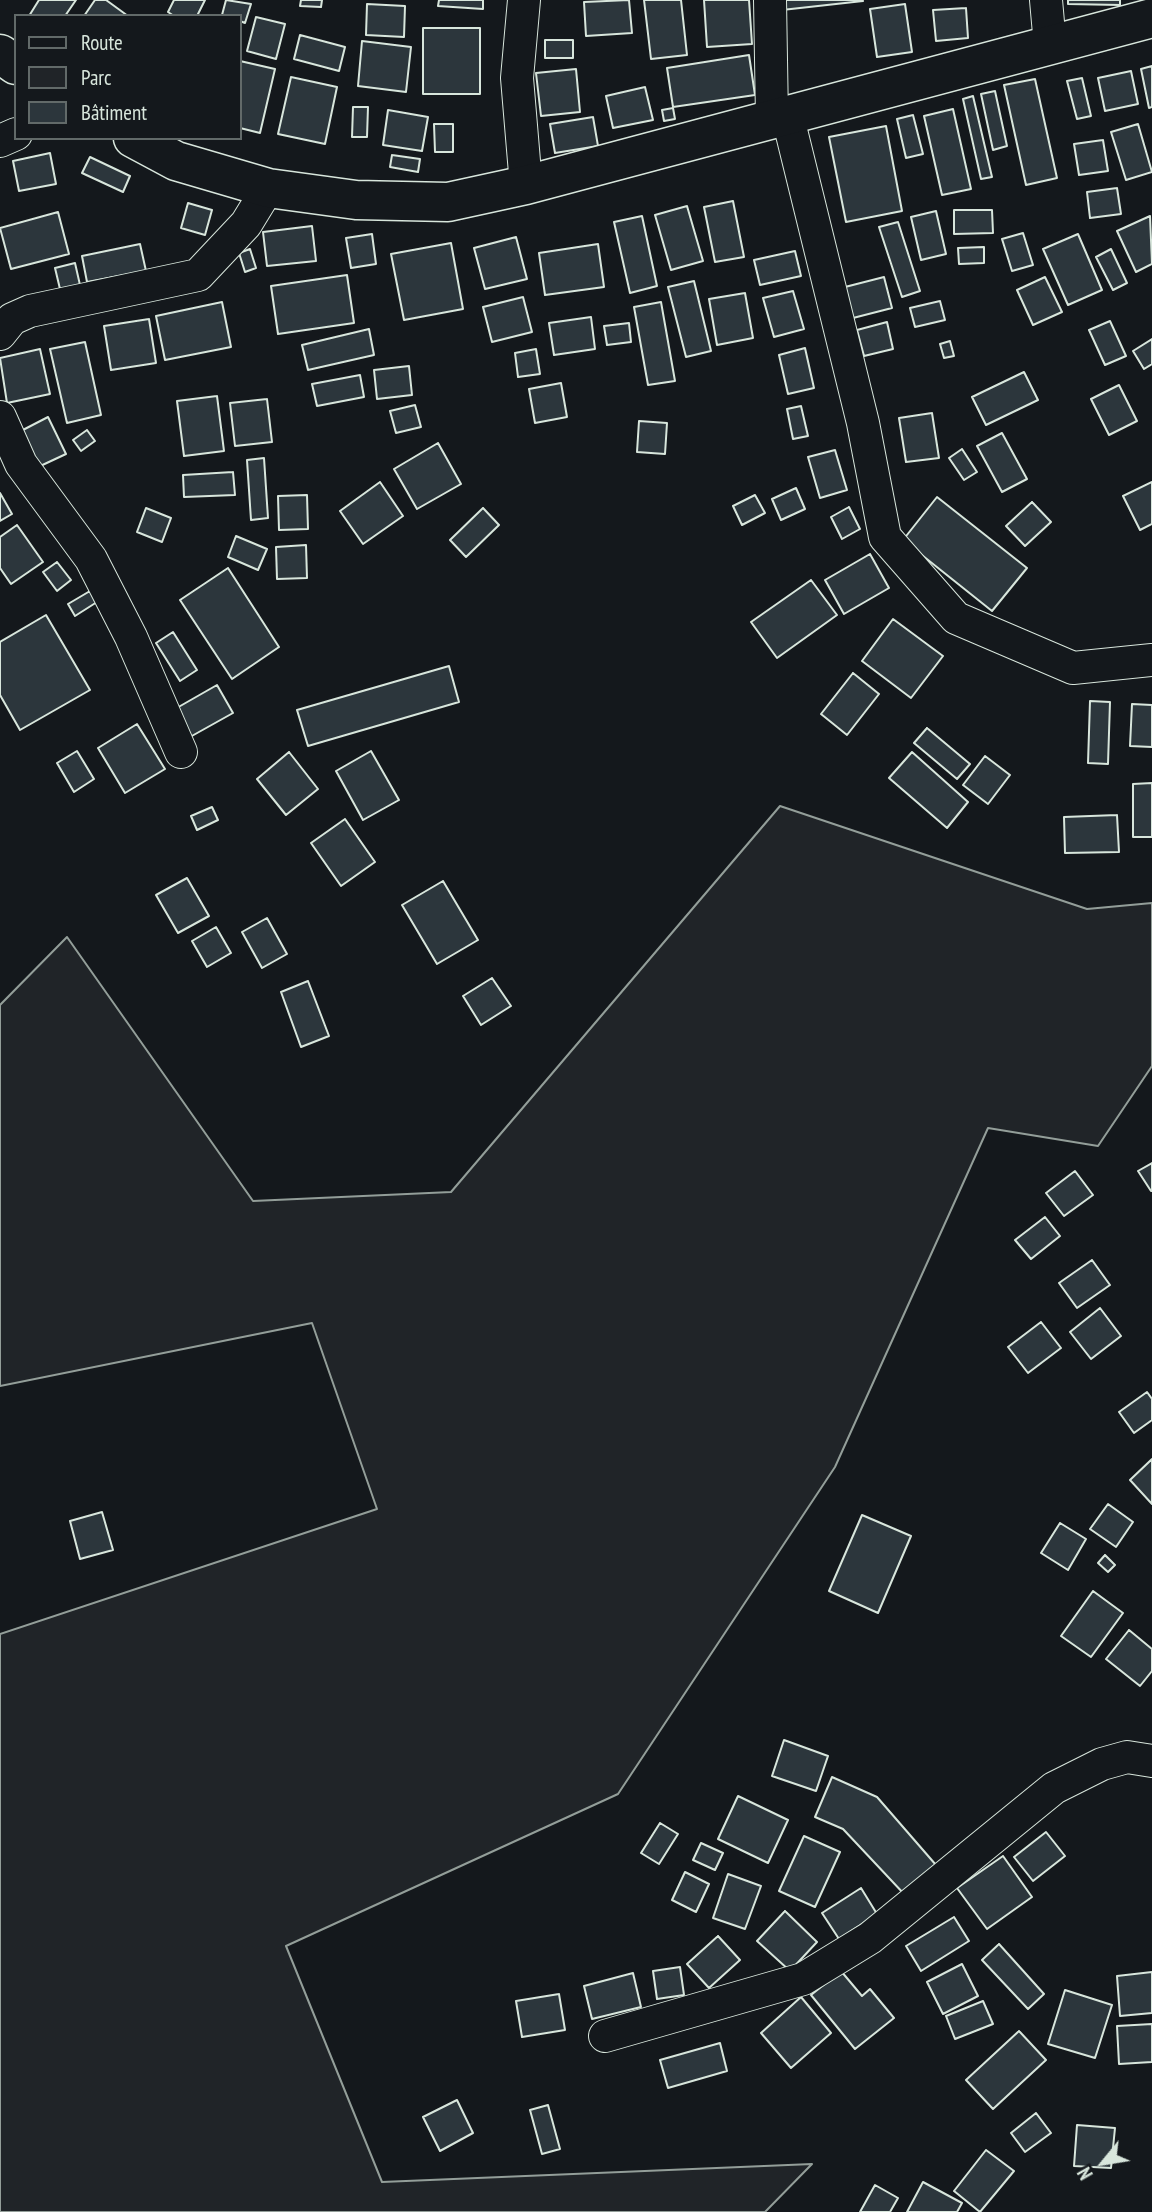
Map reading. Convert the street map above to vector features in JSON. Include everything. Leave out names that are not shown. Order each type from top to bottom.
[{"type":"highway","points":[[137,140],[176,161],[268,188],[356,200],[448,202],[526,185],[1152,18]]},
{"type":"street","points":[[524,0],[517,78],[526,185]]},
{"type":"street","points":[[770,0],[779,116],[863,423],[885,537],[956,618],[1073,668],[1152,660]]},
{"type":"street","points":[[1046,0],[1050,45]]},
{"type":"street","points":[[0,334],[12,319],[30,311],[198,275],[246,224],[268,188]]},
{"type":"street","points":[[0,417],[21,464],[90,559],[131,637],[181,752]]},
{"type":"street","points":[[605,2036],[803,1979],[870,1938],[1054,1788],[1102,1764],[1127,1757],[1152,1761]]},
{"type":"green space","points":[[780,806],[1087,909],[1152,903],[1152,1066],[1098,1146],[988,1128],[835,1467],[618,1794],[286,1946],[382,2182],[812,2164],[765,2212],[0,2212],[0,1634],[377,1509],[312,1323],[0,1386],[0,1005],[67,937],[253,1201],[451,1192]]},
{"type":"building","points":[[39,0],[76,0],[66,14],[30,14]]},
{"type":"building","points":[[95,0],[106,0],[125,14],[85,14]]},
{"type":"building","points":[[174,0],[205,0],[198,14],[168,12]]},
{"type":"building","points":[[226,0],[251,4],[245,23],[242,22],[242,14],[222,14]]},
{"type":"building","points":[[301,0],[322,0],[321,7],[300,6]]},
{"type":"building","points":[[439,0],[483,0],[483,9],[438,6]]},
{"type":"building","points":[[629,0],[632,33],[586,36],[584,2]]},
{"type":"building","points":[[644,0],[681,0],[687,55],[651,59]]},
{"type":"building","points":[[704,0],[749,0],[752,44],[707,47]]},
{"type":"building","points":[[781,0],[862,0],[863,1],[782,10]]},
{"type":"building","points":[[1068,0],[1120,0],[1120,5],[1068,4]]},
{"type":"building","points":[[367,4],[405,6],[404,37],[366,35]]},
{"type":"building","points":[[905,4],[912,52],[877,57],[870,9]]},
{"type":"building","points":[[966,8],[968,38],[936,41],[933,10]]},
{"type":"building","points":[[256,17],[285,24],[276,59],[247,51]]},
{"type":"building","points":[[423,28],[480,28],[480,94],[423,94]]},
{"type":"building","points":[[300,35],[345,47],[339,71],[294,59]]},
{"type":"building","points":[[545,40],[573,40],[573,58],[545,58]]},
{"type":"building","points":[[362,41],[411,47],[406,92],[358,86]]},
{"type":"building","points":[[749,55],[755,95],[673,107],[667,68]]},
{"type":"building","points":[[242,61],[275,69],[260,133],[242,128]]},
{"type":"building","points":[[1152,66],[1152,107],[1149,108],[1141,69]]},
{"type":"building","points":[[576,69],[580,112],[541,116],[536,73]]},
{"type":"building","points":[[1131,71],[1138,104],[1105,111],[1098,78]]},
{"type":"building","points":[[291,77],[337,87],[325,144],[278,134]]},
{"type":"building","points":[[1082,78],[1091,116],[1077,119],[1067,81]]},
{"type":"building","points":[[1035,79],[1057,178],[1026,185],[1004,85]]},
{"type":"building","points":[[645,87],[653,120],[613,128],[606,96]]},
{"type":"building","points":[[995,91],[1007,146],[993,150],[981,94]]},
{"type":"building","points":[[973,96],[992,177],[981,179],[963,99]]},
{"type":"building","points":[[353,107],[368,107],[367,137],[352,137]]},
{"type":"building","points":[[673,108],[675,119],[664,121],[662,110]]},
{"type":"building","points":[[953,109],[971,189],[942,195],[924,116]]},
{"type":"building","points":[[388,110],[428,117],[422,151],[383,145]]},
{"type":"building","points":[[913,115],[923,154],[906,158],[897,119]]},
{"type":"building","points":[[593,117],[598,146],[555,153],[550,124]]},
{"type":"building","points":[[434,124],[453,124],[453,152],[435,152]]},
{"type":"building","points":[[1138,124],[1152,172],[1126,180],[1111,132]]},
{"type":"building","points":[[886,126],[902,211],[846,222],[829,137]]},
{"type":"building","points":[[1103,140],[1108,171],[1079,175],[1074,144]]},
{"type":"building","points":[[50,153],[56,184],[19,191],[13,161]]},
{"type":"building","points":[[392,155],[420,159],[418,172],[390,167]]},
{"type":"building","points":[[90,157],[130,176],[123,192],[82,173]]},
{"type":"building","points":[[1117,188],[1121,214],[1090,218],[1087,192]]},
{"type":"building","points":[[733,201],[744,257],[715,262],[704,207]]},
{"type":"building","points":[[188,203],[212,210],[205,235],[181,228]]},
{"type":"building","points":[[687,206],[703,261],[671,270],[655,215]]},
{"type":"building","points":[[954,210],[992,210],[993,233],[954,234]]},
{"type":"building","points":[[936,211],[946,254],[921,260],[911,217]]},
{"type":"building","points":[[58,212],[69,254],[11,269],[0,228]]},
{"type":"building","points":[[642,216],[657,286],[630,293],[614,222]]},
{"type":"building","points":[[1150,216],[1152,264],[1136,272],[1117,231]]},
{"type":"building","points":[[898,222],[920,291],[902,297],[879,227]]},
{"type":"building","points":[[312,226],[316,261],[267,266],[263,232]]},
{"type":"building","points":[[1023,233],[1033,265],[1012,271],[1002,239]]},
{"type":"building","points":[[372,234],[376,264],[351,268],[346,238]]},
{"type":"building","points":[[1078,234],[1102,290],[1068,305],[1043,249]]},
{"type":"building","points":[[516,237],[527,279],[485,289],[474,248]]},
{"type":"building","points":[[451,243],[463,309],[404,320],[391,254]]},
{"type":"building","points":[[140,244],[146,271],[87,282],[82,256]]},
{"type":"building","points":[[598,244],[604,287],[545,295],[539,253]]},
{"type":"building","points":[[984,247],[984,263],[959,264],[958,248]]},
{"type":"building","points":[[250,249],[256,268],[245,272],[239,253]]},
{"type":"building","points":[[1111,249],[1127,283],[1113,290],[1096,257]]},
{"type":"building","points":[[795,251],[801,276],[760,285],[754,260]]},
{"type":"building","points":[[75,263],[80,285],[60,289],[55,268]]},
{"type":"building","points":[[347,275],[354,323],[278,334],[271,286]]},
{"type":"building","points":[[884,277],[892,308],[853,318],[845,287]]},
{"type":"building","points":[[1045,277],[1062,312],[1033,325],[1017,290]]},
{"type":"building","points":[[694,281],[711,351],[686,357],[668,287]]},
{"type":"building","points":[[793,291],[804,329],[774,337],[763,298]]},
{"type":"building","points":[[745,293],[753,338],[717,345],[709,299]]},
{"type":"building","points":[[523,297],[532,332],[492,342],[483,307]]},
{"type":"building","points":[[940,301],[945,320],[915,327],[910,308]]},
{"type":"building","points":[[222,302],[231,347],[165,360],[156,316]]},
{"type":"building","points":[[661,302],[675,381],[648,385],[634,307]]},
{"type":"building","points":[[591,317],[595,349],[554,355],[549,323]]},
{"type":"building","points":[[149,319],[156,363],[111,370],[104,326]]},
{"type":"building","points":[[1110,321],[1126,356],[1105,365],[1089,330]]},
{"type":"building","points":[[887,322],[893,349],[864,356],[857,330]]},
{"type":"building","points":[[629,323],[631,342],[607,345],[604,326]]},
{"type":"building","points":[[369,329],[374,355],[308,370],[302,345]]},
{"type":"building","points":[[1152,339],[1152,364],[1144,369],[1133,351]]},
{"type":"building","points":[[950,341],[954,356],[944,358],[940,344]]},
{"type":"building","points":[[85,342],[101,415],[67,423],[50,349]]},
{"type":"building","points":[[805,348],[814,388],[788,394],[779,355]]},
{"type":"building","points":[[40,349],[50,394],[7,403],[0,358]]},
{"type":"building","points":[[536,349],[540,374],[518,377],[515,353]]},
{"type":"building","points":[[409,366],[412,395],[377,399],[374,370]]},
{"type":"building","points":[[1024,372],[1038,400],[986,425],[972,397]]},
{"type":"building","points":[[360,375],[364,397],[317,406],[312,384]]},
{"type":"building","points":[[561,383],[567,417],[535,423],[529,389]]},
{"type":"building","points":[[1119,385],[1137,421],[1109,435],[1091,399]]},
{"type":"building","points":[[217,396],[224,451],[184,456],[177,401]]},
{"type":"building","points":[[267,399],[272,442],[235,446],[230,403]]},
{"type":"building","points":[[415,405],[421,427],[396,433],[390,411]]},
{"type":"building","points":[[801,406],[808,436],[793,439],[787,409]]},
{"type":"building","points":[[932,413],[939,458],[906,462],[899,418]]},
{"type":"building","points":[[48,417],[66,454],[36,468],[19,432]]},
{"type":"building","points":[[639,421],[667,423],[665,454],[637,452]]},
{"type":"building","points":[[87,430],[95,441],[81,451],[73,440]]},
{"type":"building","points":[[1002,433],[1027,479],[1002,492],[977,446]]},
{"type":"building","points":[[438,443],[461,484],[417,509],[394,469]]},
{"type":"building","points":[[962,449],[977,472],[964,480],[949,458]]},
{"type":"building","points":[[835,450],[847,490],[820,498],[808,457]]},
{"type":"building","points":[[264,458],[268,518],[251,520],[247,460]]},
{"type":"building","points":[[233,472],[235,495],[184,497],[183,475]]},
{"type":"building","points":[[380,482],[403,516],[363,544],[340,511]]},
{"type":"building","points":[[1152,482],[1152,524],[1140,530],[1123,496]]},
{"type":"building","points":[[796,488],[805,509],[781,520],[772,499]]},
{"type":"building","points":[[0,493],[12,514],[0,521]]},
{"type":"building","points":[[307,495],[308,529],[279,530],[278,496]]},
{"type":"building","points":[[755,495],[765,513],[742,525],[733,506]]},
{"type":"building","points":[[937,497],[1027,568],[992,611],[903,540]]},
{"type":"building","points":[[1032,502],[1051,522],[1025,546],[1006,526]]},
{"type":"building","points":[[849,507],[860,529],[842,539],[831,517]]},
{"type":"building","points":[[146,508],[171,518],[162,542],[137,532]]},
{"type":"building","points":[[483,508],[499,525],[466,557],[450,540]]},
{"type":"building","points":[[17,525],[43,562],[11,584],[0,568],[0,537]]},
{"type":"building","points":[[236,536],[267,549],[258,570],[228,557]]},
{"type":"building","points":[[306,545],[307,578],[277,579],[276,547]]},
{"type":"building","points":[[870,554],[889,588],[844,614],[825,580]]},
{"type":"building","points":[[57,562],[71,580],[57,591],[43,572]]},
{"type":"building","points":[[228,568],[279,647],[232,679],[180,600]]},
{"type":"building","points":[[811,580],[837,615],[777,658],[751,622]]},
{"type":"building","points":[[90,591],[97,602],[75,616],[68,604]]},
{"type":"building","points":[[46,615],[90,690],[20,730],[0,695],[0,642]]},
{"type":"building","points":[[893,619],[943,656],[911,698],[862,661]]},
{"type":"building","points":[[173,632],[197,670],[180,681],[156,643]]},
{"type":"building","points":[[449,666],[459,702],[308,746],[297,710]]},
{"type":"building","points":[[853,673],[879,694],[847,735],[821,714]]},
{"type":"building","points":[[217,685],[233,713],[190,737],[175,709]]},
{"type":"building","points":[[1090,701],[1110,702],[1108,764],[1088,763]]},
{"type":"building","points":[[1132,704],[1152,705],[1152,747],[1130,746]]},
{"type":"building","points":[[137,724],[165,769],[125,793],[98,748]]},
{"type":"building","points":[[927,728],[970,764],[957,779],[914,743]]},
{"type":"building","points":[[77,751],[94,779],[74,792],[57,763]]},
{"type":"building","points":[[371,751],[399,800],[363,820],[336,771]]},
{"type":"building","points":[[289,752],[318,789],[286,815],[257,779]]},
{"type":"building","points":[[912,752],[968,802],[947,828],[889,778]]},
{"type":"building","points":[[985,756],[1010,775],[988,804],[963,785]]},
{"type":"building","points":[[1152,783],[1152,837],[1133,837],[1133,784]]},
{"type":"building","points":[[212,807],[218,820],[197,830],[191,816]]},
{"type":"building","points":[[1117,815],[1119,852],[1065,853],[1064,817]]},
{"type":"building","points":[[345,819],[375,862],[341,886],[311,843]]},
{"type":"building","points":[[187,878],[209,916],[178,933],[156,895]]},
{"type":"building","points":[[443,881],[478,940],[437,964],[402,905]]},
{"type":"building","points":[[267,918],[287,954],[262,968],[242,932]]},
{"type":"building","points":[[216,927],[231,953],[207,967],[192,941]]},
{"type":"building","points":[[492,978],[511,1006],[481,1025],[463,996]]},
{"type":"building","points":[[308,981],[329,1036],[301,1047],[281,992]]},
{"type":"building","points":[[1152,1163],[1152,1191],[1151,1191],[1138,1171]]},
{"type":"building","points":[[1075,1171],[1093,1195],[1064,1216],[1046,1193]]},
{"type":"building","points":[[1045,1217],[1060,1236],[1031,1259],[1015,1240]]},
{"type":"building","points":[[1092,1260],[1110,1285],[1077,1308],[1059,1283]]},
{"type":"building","points":[[1100,1308],[1121,1336],[1091,1359],[1070,1332]]},
{"type":"building","points":[[1041,1322],[1061,1348],[1028,1373],[1008,1347]]},
{"type":"building","points":[[1147,1392],[1152,1399],[1152,1420],[1134,1433],[1119,1412]]},
{"type":"building","points":[[1152,1459],[1152,1504],[1130,1480]]},
{"type":"building","points":[[1108,1504],[1133,1522],[1116,1547],[1090,1529]]},
{"type":"building","points":[[102,1512],[113,1550],[80,1559],[70,1521]]},
{"type":"building","points":[[862,1515],[911,1536],[878,1613],[829,1591]]},
{"type":"building","points":[[1060,1523],[1086,1539],[1068,1570],[1041,1553]]},
{"type":"building","points":[[1105,1555],[1115,1565],[1108,1572],[1098,1563]]},
{"type":"building","points":[[1093,1591],[1123,1613],[1091,1657],[1061,1636]]},
{"type":"building","points":[[1129,1630],[1152,1649],[1152,1671],[1140,1686],[1106,1659]]},
{"type":"building","points":[[784,1740],[828,1756],[816,1791],[772,1776]]},
{"type":"building","points":[[832,1777],[877,1797],[936,1865],[905,1895],[843,1829],[815,1817]]},
{"type":"building","points":[[738,1796],[788,1820],[768,1863],[718,1839]]},
{"type":"building","points":[[660,1823],[678,1834],[659,1864],[641,1853]]},
{"type":"building","points":[[1046,1832],[1065,1856],[1033,1881],[1014,1857]]},
{"type":"building","points":[[804,1836],[840,1852],[815,1907],[779,1891]]},
{"type":"building","points":[[701,1843],[723,1853],[715,1870],[693,1860]]},
{"type":"building","points":[[1003,1856],[1032,1897],[987,1929],[957,1888]]},
{"type":"building","points":[[685,1872],[709,1884],[696,1912],[672,1900]]},
{"type":"building","points":[[728,1874],[761,1886],[745,1929],[713,1918]]},
{"type":"building","points":[[861,1888],[877,1914],[839,1939],[822,1913]]},
{"type":"building","points":[[785,1911],[817,1942],[790,1971],[757,1941]]},
{"type":"building","points":[[954,1917],[969,1941],[921,1971],[906,1946]]},
{"type":"building","points":[[718,1936],[740,1960],[709,1988],[687,1964]]},
{"type":"building","points":[[999,1944],[1044,1994],[1028,2009],[982,1960]]},
{"type":"building","points":[[962,1964],[978,1996],[943,2014],[927,1982]]},
{"type":"building","points":[[680,1967],[684,1995],[657,1999],[653,1971]]},
{"type":"building","points":[[841,1971],[862,1996],[870,1989],[894,2018],[855,2049],[811,1995]]},
{"type":"building","points":[[1152,1972],[1152,2013],[1120,2016],[1117,1976]]},
{"type":"building","points":[[633,1973],[641,2007],[592,2019],[584,1986]]},
{"type":"building","points":[[1065,1990],[1112,2005],[1095,2058],[1048,2044]]},
{"type":"building","points":[[559,1994],[565,2030],[522,2037],[516,2001]]},
{"type":"building","points":[[801,1997],[831,2033],[791,2068],[761,2033]]},
{"type":"building","points":[[983,2001],[993,2024],[955,2039],[946,2016]]},
{"type":"building","points":[[1152,2024],[1152,2062],[1119,2064],[1117,2026]]},
{"type":"building","points":[[1019,2031],[1046,2060],[993,2109],[966,2080]]},
{"type":"building","points":[[720,2043],[727,2071],[668,2088],[660,2060]]},
{"type":"building","points":[[457,2100],[473,2133],[440,2151],[423,2117]]},
{"type":"building","points":[[548,2105],[560,2149],[542,2154],[530,2110]]},
{"type":"building","points":[[1036,2113],[1051,2133],[1025,2152],[1011,2133]]},
{"type":"building","points":[[1077,2125],[1115,2128],[1111,2168],[1074,2166]]},
{"type":"building","points":[[986,2150],[1014,2171],[980,2212],[954,2191]]},
{"type":"building","points":[[923,2182],[962,2203],[957,2212],[907,2212]]},
{"type":"building","points":[[875,2185],[898,2198],[890,2212],[860,2212]]}]
